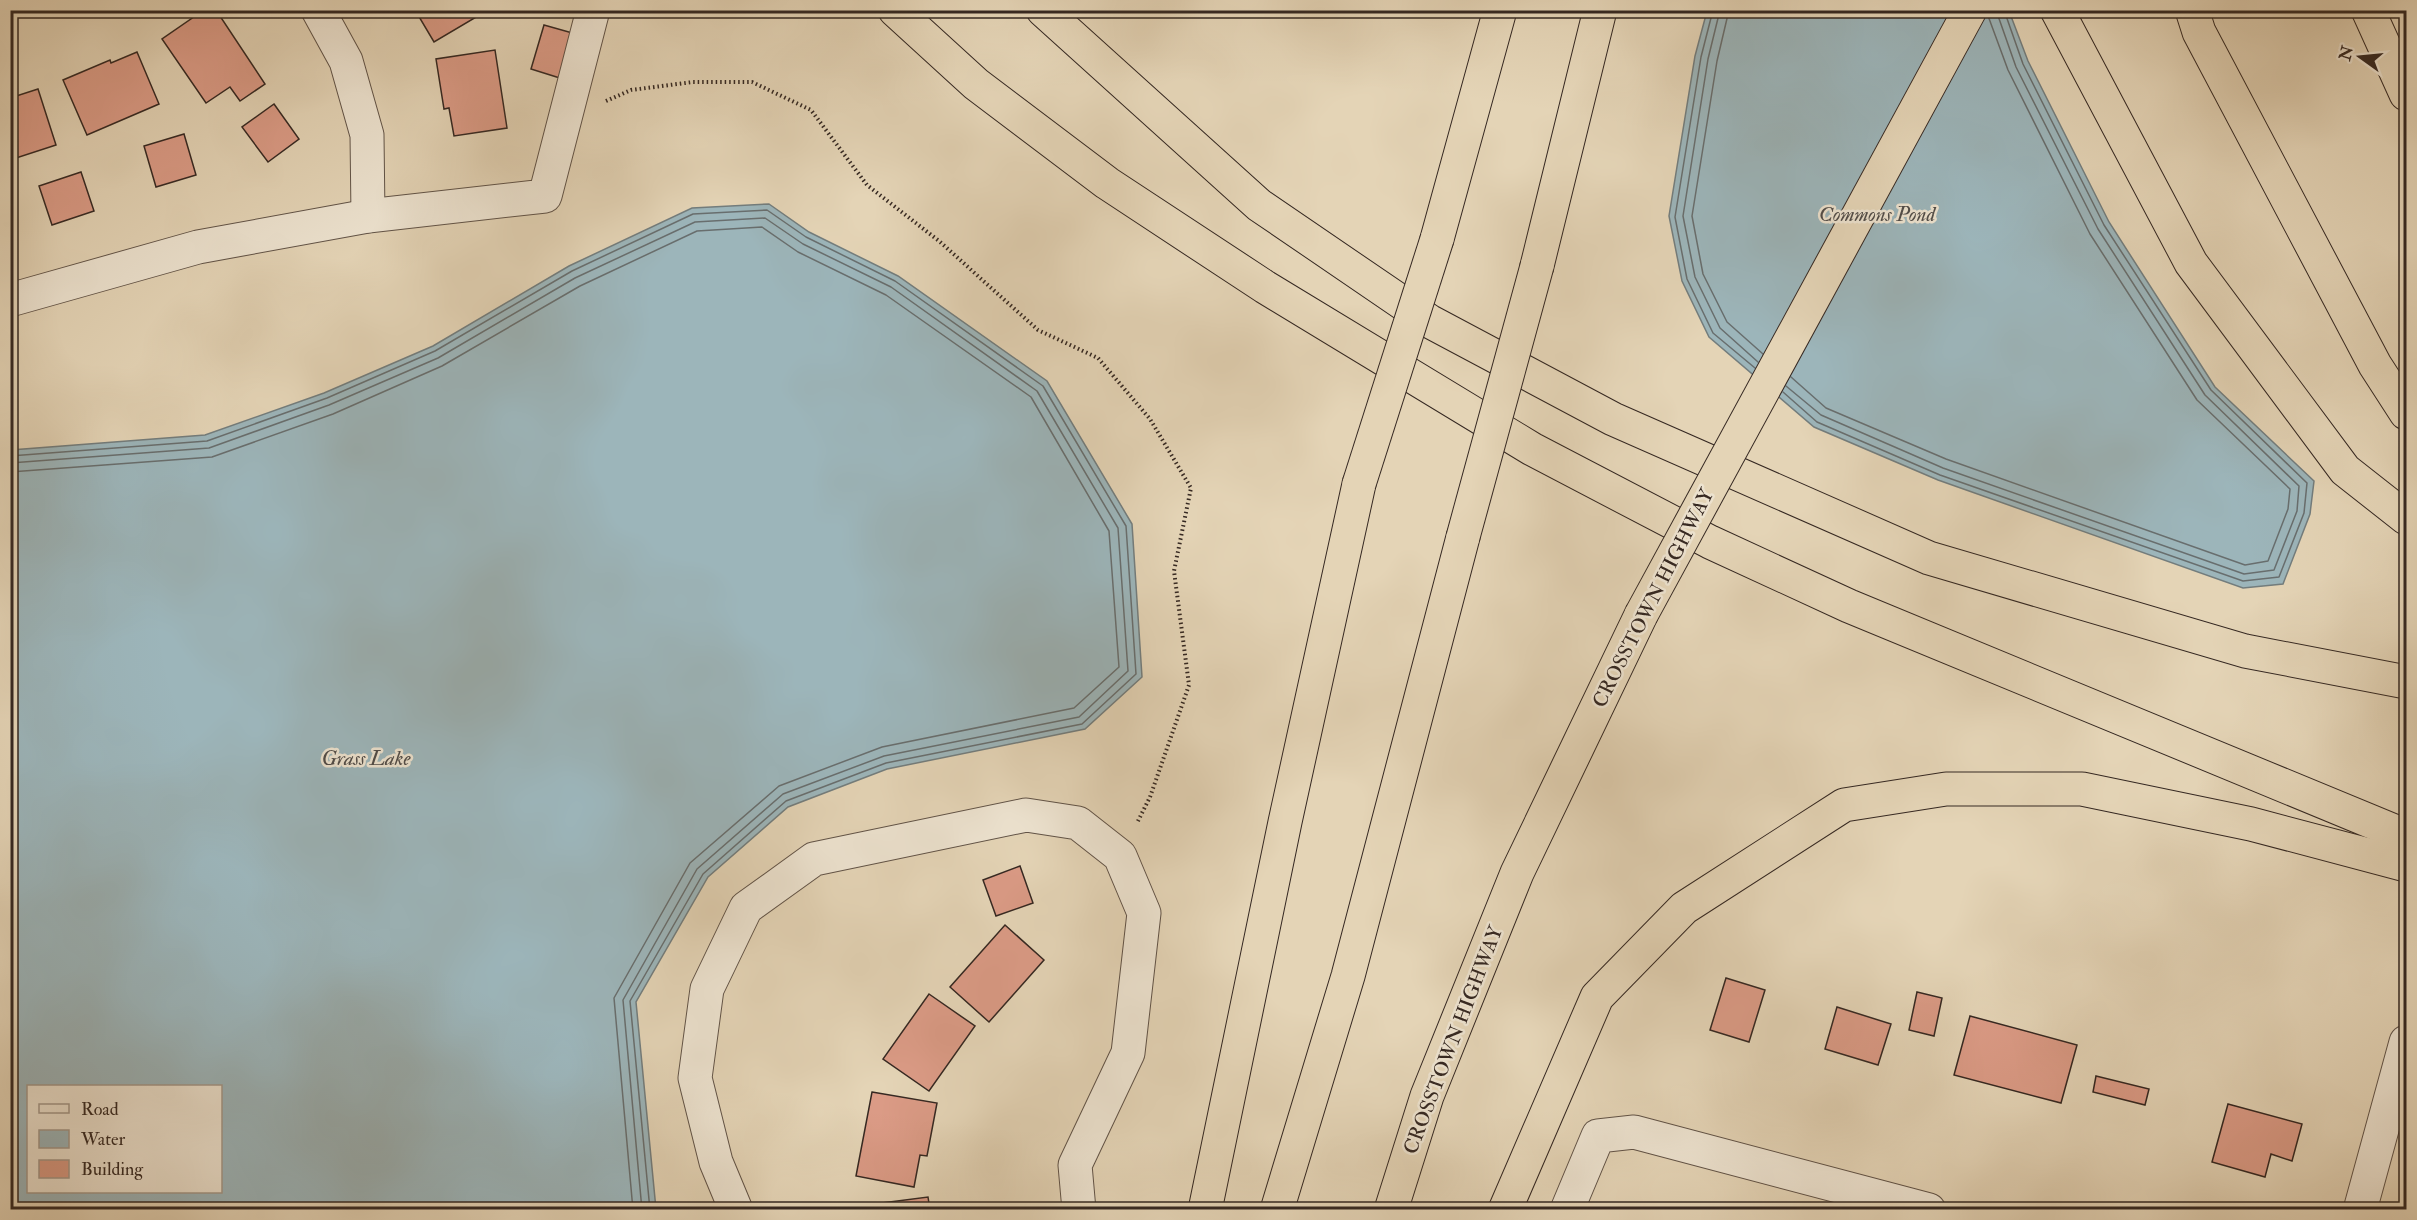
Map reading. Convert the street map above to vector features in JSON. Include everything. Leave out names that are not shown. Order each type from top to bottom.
[{"type":"highway","points":[[895,10],[976,84],[1107,183],[1264,287],[1532,449],[1710,542],[1849,606],[2406,836]]},
{"type":"highway","points":[[1042,10],[1098,63],[1258,205],[1429,321],[1613,419],[1929,558],[2245,651],[2406,682]]},
{"type":"highway","points":[[1066,10],[1098,63]]},
{"type":"highway","points":[[1205,1209],[1284,822],[1359,484],[1437,239],[1500,10]]},
{"type":"highway","points":[[1276,1209],[1348,976],[1537,266],[1600,10]]},
{"type":"highway","name":"CROSSTOWN HIGHWAY","points":[[1390,1209],[1427,1096],[1517,873],[1641,615],[1970,10]]},
{"type":"highway","points":[[2057,10],[2191,263],[2345,470],[2406,518]]},
{"type":"highway","points":[[2192,10],[2199,32],[2369,354],[2406,413]]},
{"type":"highway","points":[[2368,10],[2406,94]]},
{"type":"highway","points":[[1504,1209],[1597,997],[1684,908],[1844,805],[1946,789],[2082,789],[2251,824],[2406,865]]},
{"type":"street","points":[[318,10],[346,61],[367,135],[368,216]]},
{"type":"street","points":[[10,300],[198,247],[368,216],[545,196],[593,10]]},
{"type":"street","points":[[736,1209],[716,1162],[695,1078],[707,988],[746,908],[814,859],[1026,815],[1078,824],[1120,856],[1144,913],[1128,1053],[1075,1165],[1079,1209]]},
{"type":"street","points":[[2360,1209],[2406,1042]]},
{"type":"street","points":[[1567,1209],[1598,1136],[1634,1132],[1929,1209]]},
{"type":"path","points":[[565,118],[631,90],[693,82],[752,82],[811,110],[867,185],[939,241],[1038,330],[1098,358],[1150,418],[1191,488],[1174,572],[1190,685],[1150,797],[1120,856]]},
{"type":"water","name":"Commons Pond","points":[[1707,11],[2009,11],[2028,61],[2109,222],[2215,387],[2314,481],[2310,514],[2283,584],[2243,588],[1938,480],[1814,427],[1709,337],[1682,281],[1669,216],[1695,56]]},
{"type":"water","name":"Grass Lake","points":[[769,204],[809,232],[898,276],[1047,381],[1132,524],[1142,677],[1085,729],[887,769],[788,807],[708,877],[636,1002],[656,1209],[11,1209],[11,450],[205,435],[324,393],[433,346],[569,266],[692,208]]},
{"type":"building","points":[[204,10],[216,10],[265,84],[240,101],[230,87],[206,103],[162,39]]},
{"type":"building","points":[[415,10],[481,10],[483,13],[434,42]]},
{"type":"building","points":[[544,25],[576,34],[563,79],[531,69]]},
{"type":"building","points":[[495,50],[507,128],[454,136],[449,108],[444,109],[436,59]]},
{"type":"building","points":[[137,52],[159,104],[87,135],[63,80],[110,60],[111,63]]},
{"type":"building","points":[[38,89],[56,145],[10,160],[10,98]]},
{"type":"building","points":[[274,104],[299,139],[268,162],[242,127]]},
{"type":"building","points":[[184,134],[196,175],[156,187],[144,146]]},
{"type":"building","points":[[81,172],[94,211],[52,225],[39,186]]},
{"type":"building","points":[[1020,866],[1033,903],[996,916],[983,880]]},
{"type":"building","points":[[1005,925],[1044,960],[989,1022],[950,987]]},
{"type":"building","points":[[1726,978],[1765,990],[1749,1042],[1710,1030]]},
{"type":"building","points":[[1917,992],[1942,998],[1934,1036],[1909,1030]]},
{"type":"building","points":[[929,994],[975,1026],[929,1091],[883,1059]]},
{"type":"building","points":[[1837,1007],[1891,1024],[1878,1065],[1825,1049]]},
{"type":"building","points":[[1970,1016],[2077,1045],[2061,1103],[1954,1075]]},
{"type":"building","points":[[2096,1076],[2149,1089],[2145,1105],[2093,1092]]},
{"type":"building","points":[[872,1092],[937,1103],[927,1156],[920,1155],[914,1187],[856,1176]]},
{"type":"building","points":[[2228,1104],[2302,1124],[2292,1161],[2271,1154],[2265,1177],[2212,1162]]},
{"type":"building","points":[[928,1197],[930,1210],[851,1210],[851,1207]]}]
